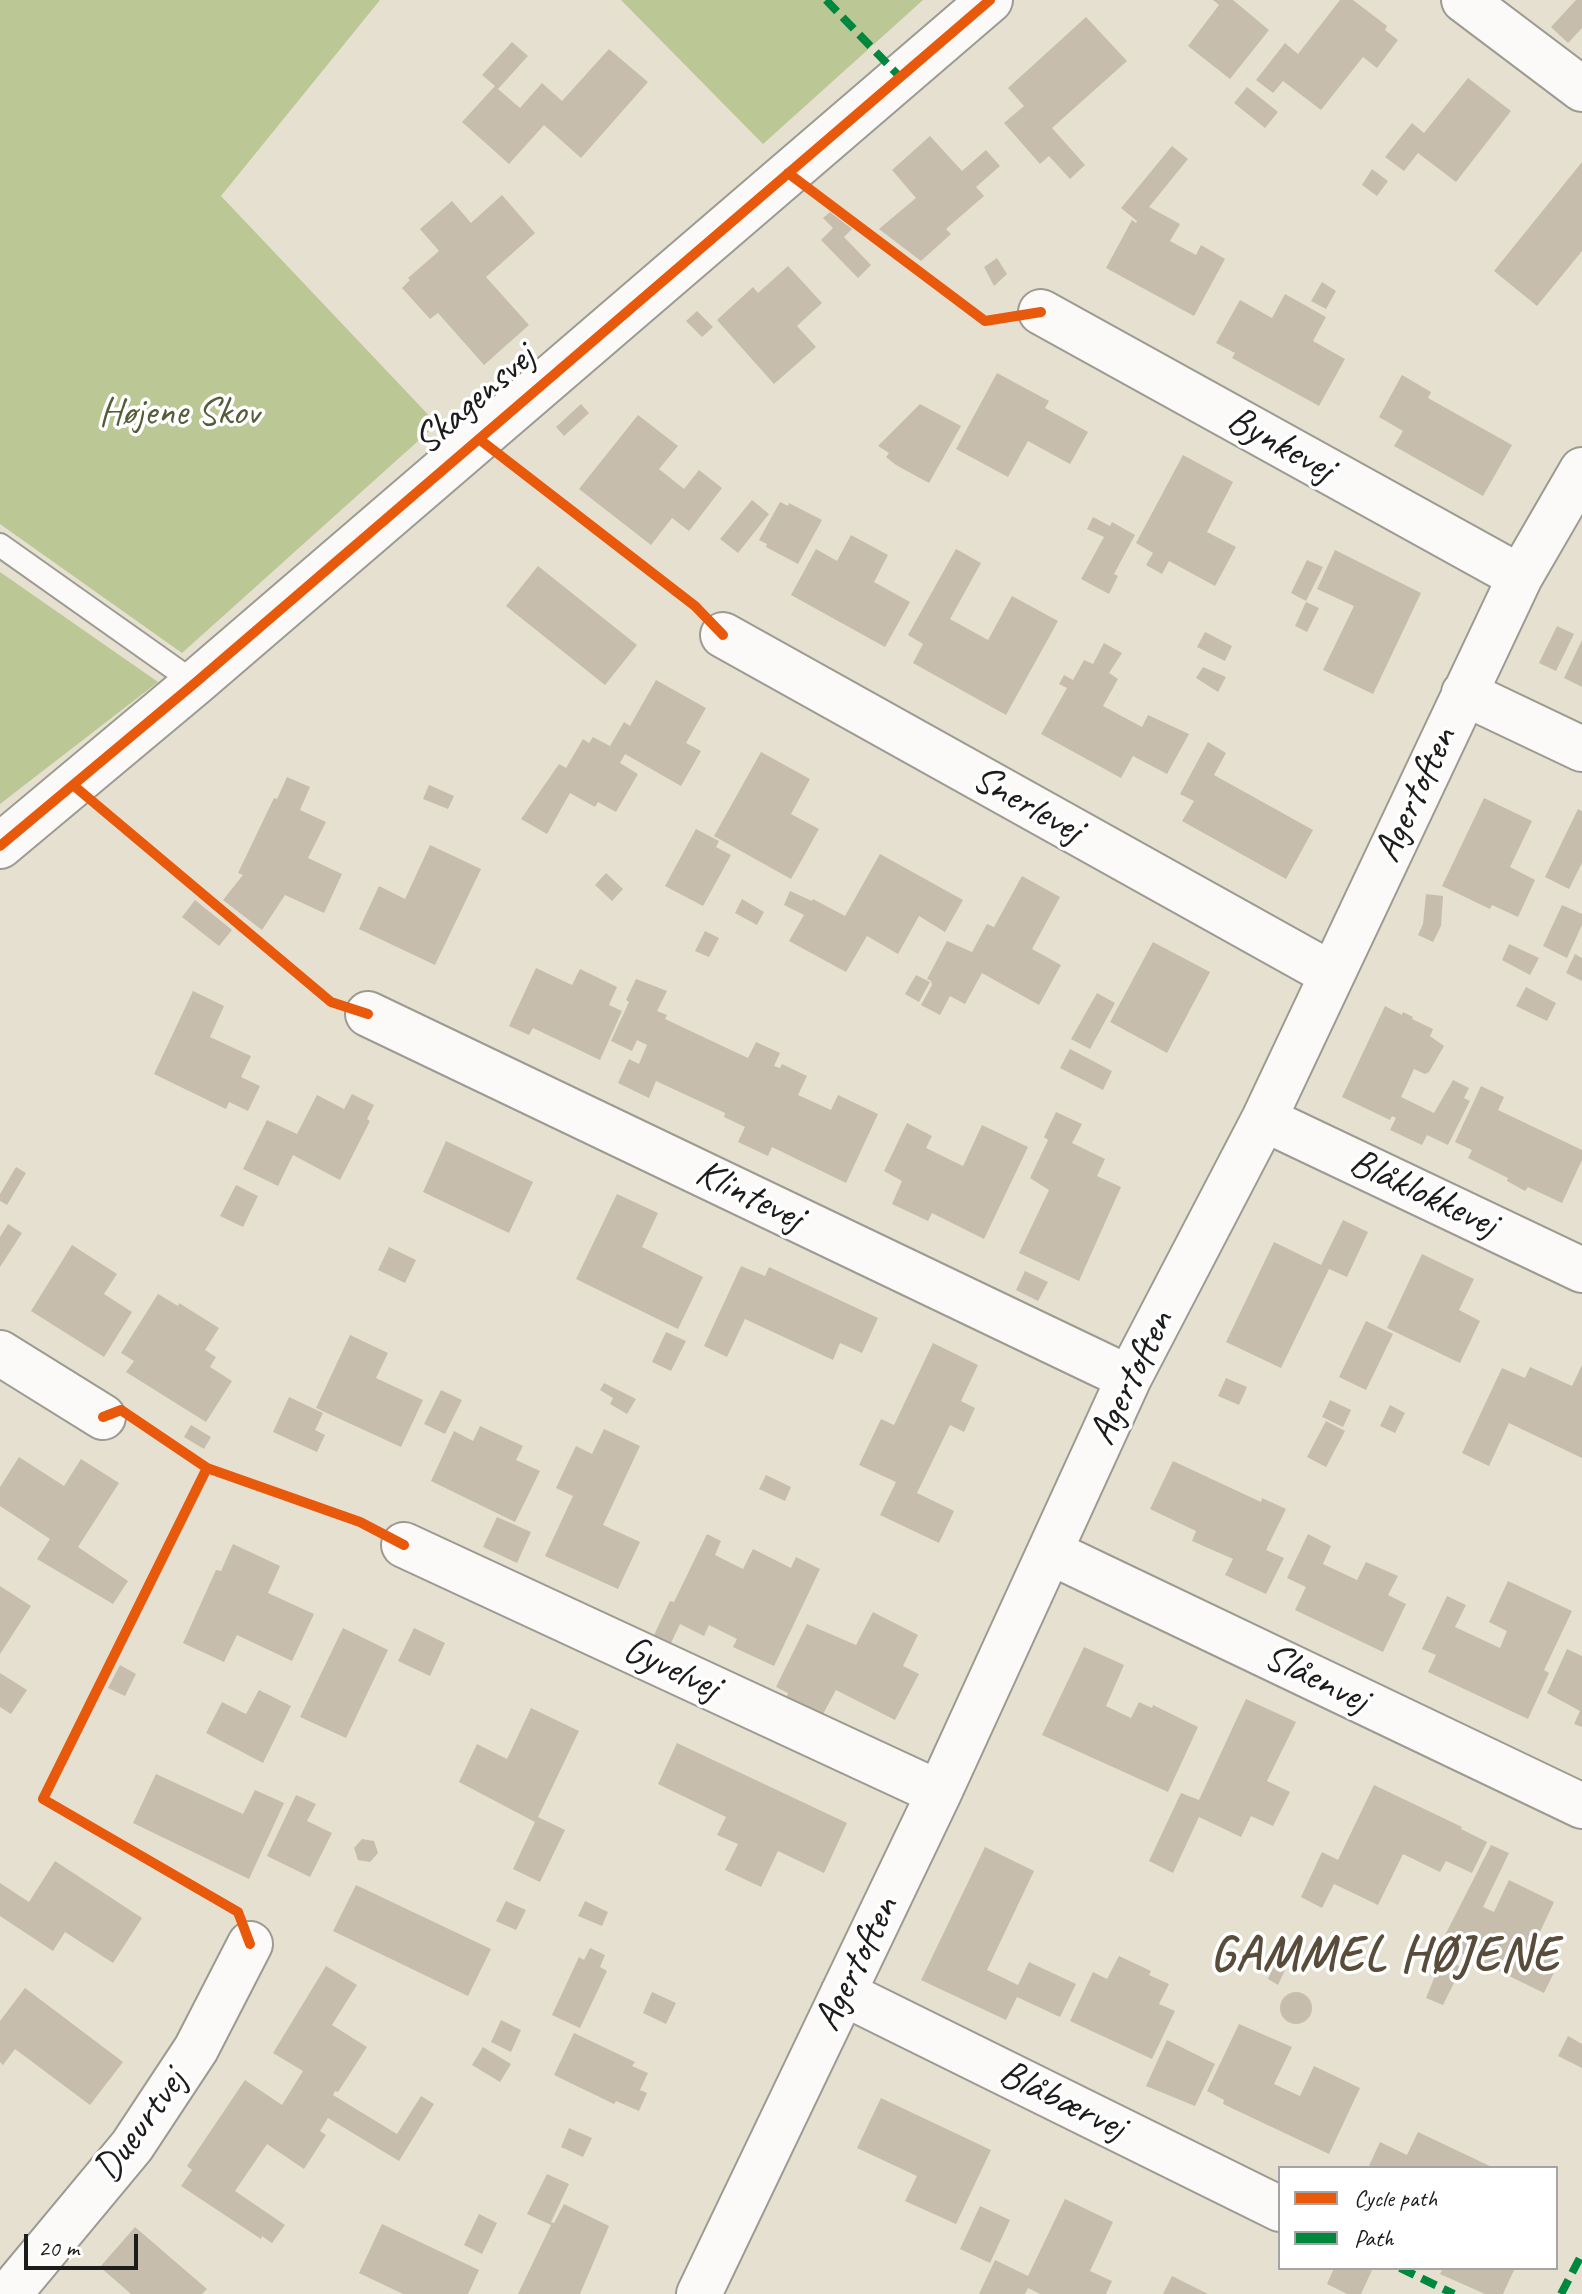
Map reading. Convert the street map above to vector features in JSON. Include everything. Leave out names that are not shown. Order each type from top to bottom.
[{"type":"street","name":"Skagensvej","points":[[0,846],[195,683],[990,0]]},
{"type":"street","points":[[1464,0],[1582,89]]},
{"type":"street","name":"Bynkevej","points":[[1041,312],[1520,577]]},
{"type":"street","name":"Agertoften","points":[[699,2294],[939,1793],[1129,1378],[1264,1119],[1520,577],[1582,470]]},
{"type":"street","name":"Snerlevej","points":[[723,635],[1331,974]]},
{"type":"street","points":[[1464,693],[1582,749]]},
{"type":"street","name":"Klintevej","points":[[368,1014],[1129,1378]]},
{"type":"street","name":"Blåklokkevej","points":[[1264,1119],[1582,1270]]},
{"type":"street","points":[[6,1371],[103,1417]]},
{"type":"street","name":"Gyvelvej","points":[[404,1545],[939,1793]]},
{"type":"street","name":"Slåenvej","points":[[1050,1552],[1582,1806]]},
{"type":"street","name":"Dueurtvej","points":[[9,2294],[132,2146],[196,2049],[250,1944]]},
{"type":"street","name":"Blåbærvej","points":[[843,1993],[1278,2208]]},
{"type":"lane","points":[[0,545],[195,683]]},
{"type":"green space","name":"Højene Skov","points":[[0,0],[380,0],[221,196],[437,424],[182,653],[0,524]]},
{"type":"green space","points":[[621,0],[923,0],[763,144]]},
{"type":"green space","points":[[0,572],[158,682],[0,804]]},
{"type":"building","points":[[1213,0],[1233,0],[1269,30],[1230,79],[1188,46],[1219,5]]},
{"type":"building","points":[[1340,0],[1353,0],[1387,26],[1385,30],[1398,40],[1377,68],[1363,57],[1321,110],[1283,81],[1273,93],[1256,80],[1285,43],[1298,54]]},
{"type":"building","points":[[1576,0],[1582,0],[1582,28],[1568,43],[1551,27]]},
{"type":"building","points":[[1086,17],[1127,61],[1052,128],[1085,165],[1070,179],[1049,156],[1040,164],[1004,123],[1024,106],[1008,88]]},
{"type":"building","points":[[512,42],[528,56],[498,89],[520,108],[542,83],[562,101],[609,49],[648,82],[581,158],[544,125],[509,164],[462,122],[495,86],[482,75]]},
{"type":"building","points":[[1468,78],[1511,111],[1456,182],[1418,153],[1404,171],[1385,157],[1412,123],[1424,133]]},
{"type":"building","points":[[1247,87],[1278,112],[1265,128],[1234,103]]},
{"type":"building","points":[[930,136],[962,171],[986,150],[1000,166],[976,187],[984,196],[946,229],[951,234],[921,261],[879,229],[916,198],[892,170]]},
{"type":"building","points":[[1172,146],[1188,159],[1149,207],[1180,224],[1170,241],[1196,255],[1201,245],[1225,259],[1194,316],[1106,268],[1132,220],[1137,221],[1121,208]]},
{"type":"building","points":[[1582,162],[1582,251],[1537,306],[1494,271]]},
{"type":"building","points":[[1372,169],[1388,181],[1377,196],[1362,185]]},
{"type":"building","points":[[502,195],[535,233],[486,277],[529,325],[484,365],[438,313],[430,319],[402,288],[410,280],[408,278],[439,251],[420,229],[452,201],[471,223]]},
{"type":"building","points":[[830,212],[852,229],[844,237],[871,265],[858,278],[821,240],[833,228],[823,218]]},
{"type":"building","points":[[997,258],[1007,274],[994,286],[984,267]]},
{"type":"building","points":[[788,266],[822,303],[797,326],[816,347],[774,384],[717,320],[753,287],[758,293]]},
{"type":"building","points":[[1322,282],[1336,291],[1326,309],[1311,301]]},
{"type":"building","points":[[1285,294],[1326,317],[1313,341],[1345,359],[1319,406],[1232,358],[1235,353],[1216,343],[1240,300],[1272,318]]},
{"type":"building","points":[[697,311],[713,327],[702,337],[686,321]]},
{"type":"building","points":[[997,373],[1049,401],[1045,408],[1088,432],[1070,464],[1028,441],[1008,477],[956,449]]},
{"type":"building","points":[[1402,375],[1431,392],[1428,398],[1512,445],[1483,496],[1394,446],[1403,431],[1379,417]]},
{"type":"building","points":[[581,404],[589,413],[564,436],[556,427]]},
{"type":"building","points":[[920,404],[961,426],[929,483],[896,465],[886,457],[889,453],[878,446]]},
{"type":"building","points":[[638,415],[678,446],[659,469],[684,489],[699,470],[722,488],[689,531],[672,518],[651,545],[579,489]]},
{"type":"building","points":[[1183,455],[1233,482],[1207,532],[1236,547],[1215,586],[1169,561],[1162,574],[1146,565],[1153,553],[1136,543]]},
{"type":"building","points":[[752,500],[769,514],[738,553],[720,539]]},
{"type":"building","points":[[780,502],[788,506],[789,503],[822,520],[798,564],[759,540]]},
{"type":"building","points":[[1093,517],[1110,526],[1112,522],[1135,535],[1114,574],[1118,576],[1109,594],[1081,579],[1104,537],[1087,529]]},
{"type":"building","points":[[851,535],[888,555],[874,582],[910,602],[885,647],[791,595],[816,549],[837,561]]},
{"type":"building","points":[[956,549],[981,563],[950,619],[988,640],[1012,596],[1058,621],[1006,715],[913,663],[923,644],[908,635]]},
{"type":"building","points":[[1335,550],[1421,593],[1373,694],[1323,670],[1354,606],[1317,589]]},
{"type":"building","points":[[1307,560],[1323,567],[1306,601],[1291,593]]},
{"type":"building","points":[[538,566],[637,645],[605,685],[506,606]]},
{"type":"building","points":[[1306,602],[1319,608],[1307,632],[1295,626]]},
{"type":"building","points":[[1557,626],[1574,634],[1556,671],[1539,663]]},
{"type":"building","points":[[1205,632],[1232,646],[1225,661],[1197,647]]},
{"type":"building","points":[[1582,640],[1582,687],[1564,678]]},
{"type":"building","points":[[1104,643],[1122,653],[1109,673],[1118,679],[1103,706],[1142,727],[1148,715],[1189,734],[1167,774],[1133,756],[1121,778],[1041,734],[1067,688],[1059,684],[1064,675],[1073,680],[1084,660],[1093,664]]},
{"type":"building","points":[[1203,667],[1226,677],[1218,692],[1196,678]]},
{"type":"building","points":[[656,680],[706,708],[686,743],[701,751],[681,786],[625,754],[620,763],[638,774],[616,812],[598,802],[595,807],[570,793],[547,834],[521,819],[559,764],[566,768],[583,739],[589,743],[593,737],[610,746],[624,722],[630,726]]},
{"type":"building","points":[[1208,742],[1226,753],[1214,775],[1313,830],[1286,879],[1182,821],[1194,801],[1180,794]]},
{"type":"building","points":[[761,752],[810,779],[791,814],[819,829],[791,879],[714,836]]},
{"type":"building","points":[[287,777],[310,787],[300,810],[326,822],[308,858],[342,874],[324,913],[285,895],[262,930],[223,900],[243,875],[238,873]]},
{"type":"building","points":[[429,785],[454,796],[448,809],[423,799]]},
{"type":"building","points":[[1484,798],[1532,821],[1510,867],[1535,880],[1518,917],[1492,905],[1490,909],[1442,886]]},
{"type":"building","points":[[1578,809],[1582,811],[1582,863],[1569,889],[1545,877]]},
{"type":"building","points":[[696,829],[719,841],[716,847],[731,855],[703,906],[665,886]]},
{"type":"building","points":[[430,845],[481,869],[435,965],[359,929],[379,886],[405,899]]},
{"type":"building","points":[[880,854],[963,900],[945,932],[919,916],[898,954],[867,936],[846,972],[789,941],[804,915],[784,905],[790,891],[845,916]]},
{"type":"building","points":[[606,873],[623,889],[612,901],[595,885]]},
{"type":"building","points":[[1022,876],[1060,897],[1032,949],[1061,965],[1039,1005],[982,973],[965,1004],[950,996],[940,1015],[921,1005],[932,985],[927,979],[947,941],[972,952],[987,924],[994,927]]},
{"type":"building","points":[[1426,894],[1443,896],[1441,926],[1433,942],[1418,935],[1423,924]]},
{"type":"building","points":[[742,899],[764,912],[757,925],[735,913]]},
{"type":"building","points":[[195,900],[232,930],[219,946],[182,917]]},
{"type":"building","points":[[1562,905],[1582,914],[1582,925],[1567,958],[1543,946]]},
{"type":"building","points":[[705,931],[719,938],[709,957],[695,951]]},
{"type":"building","points":[[1153,942],[1210,972],[1167,1053],[1110,1022]]},
{"type":"building","points":[[1509,944],[1539,958],[1530,975],[1502,960]]},
{"type":"building","points":[[1575,954],[1582,958],[1582,981],[1566,973]]},
{"type":"building","points":[[536,968],[572,985],[580,969],[617,987],[609,1005],[622,1011],[600,1060],[533,1028],[529,1035],[509,1026]]},
{"type":"building","points":[[916,975],[930,982],[919,1002],[905,994]]},
{"type":"building","points":[[636,979],[667,991],[657,1011],[667,1015],[665,1019],[748,1058],[756,1042],[780,1053],[774,1066],[780,1068],[782,1064],[807,1076],[798,1095],[831,1110],[838,1095],[878,1114],[846,1183],[772,1147],[768,1156],[738,1142],[745,1127],[724,1117],[725,1113],[656,1081],[649,1098],[618,1083],[629,1059],[639,1064],[647,1045],[637,1040],[632,1051],[611,1041]]},
{"type":"building","points":[[1526,987],[1556,1003],[1547,1021],[1516,1006]]},
{"type":"building","points":[[193,991],[224,1006],[210,1037],[251,1056],[241,1077],[260,1086],[248,1111],[229,1102],[226,1109],[154,1074]]},
{"type":"building","points":[[1097,993],[1115,1003],[1090,1049],[1071,1039]]},
{"type":"building","points":[[1385,1006],[1433,1029],[1430,1036],[1444,1046],[1429,1072],[1425,1074],[1414,1069],[1401,1097],[1434,1113],[1453,1080],[1469,1088],[1464,1098],[1470,1101],[1448,1145],[1427,1135],[1422,1145],[1390,1130],[1396,1118],[1392,1116],[1390,1120],[1342,1097]]},
{"type":"building","points":[[1070,1049],[1112,1071],[1103,1090],[1060,1068]]},
{"type":"building","points":[[1481,1086],[1504,1097],[1498,1110],[1582,1150],[1582,1160],[1562,1203],[1528,1187],[1525,1191],[1507,1181],[1508,1178],[1468,1158],[1472,1150],[1455,1142]]},
{"type":"building","points":[[352,1094],[374,1105],[367,1119],[370,1121],[340,1180],[293,1155],[278,1186],[243,1169],[267,1120],[297,1134],[317,1095],[344,1109]]},
{"type":"building","points":[[1056,1112],[1082,1124],[1072,1143],[1105,1159],[1097,1176],[1121,1187],[1079,1281],[1019,1253],[1049,1190],[1030,1178],[1048,1140],[1044,1137]]},
{"type":"building","points":[[907,1123],[932,1136],[926,1148],[963,1166],[982,1125],[1028,1147],[984,1239],[932,1213],[928,1221],[892,1204],[902,1181],[884,1171]]},
{"type":"building","points":[[446,1141],[533,1182],[509,1233],[423,1192]]},
{"type":"building","points":[[16,1167],[26,1173],[7,1205],[0,1201],[0,1194]]},
{"type":"building","points":[[236,1185],[258,1196],[243,1227],[220,1216]]},
{"type":"building","points":[[617,1194],[658,1213],[642,1247],[703,1277],[678,1329],[576,1279]]},
{"type":"building","points":[[1343,1220],[1368,1232],[1347,1277],[1329,1269],[1281,1368],[1226,1342],[1274,1242],[1321,1265]]},
{"type":"building","points":[[8,1224],[22,1233],[0,1267],[0,1237]]},
{"type":"building","points":[[72,1245],[117,1274],[104,1294],[132,1312],[104,1357],[31,1311]]},
{"type":"building","points":[[389,1247],[416,1260],[405,1283],[378,1270]]},
{"type":"building","points":[[1422,1254],[1474,1279],[1459,1310],[1480,1321],[1460,1363],[1387,1328]]},
{"type":"building","points":[[741,1266],[765,1276],[769,1267],[878,1318],[862,1353],[840,1343],[833,1360],[745,1319],[727,1357],[704,1346]]},
{"type":"building","points":[[1025,1271],[1048,1282],[1038,1301],[1016,1290]]},
{"type":"building","points":[[158,1294],[219,1328],[205,1350],[216,1357],[210,1367],[232,1381],[206,1422],[126,1372],[134,1361],[121,1353]]},
{"type":"building","points":[[1366,1321],[1393,1334],[1366,1390],[1339,1377]]},
{"type":"building","points":[[666,1332],[686,1341],[671,1371],[652,1362]]},
{"type":"building","points":[[350,1335],[388,1353],[376,1378],[423,1400],[401,1447],[316,1408]]},
{"type":"building","points":[[933,1343],[978,1365],[961,1401],[975,1408],[964,1432],[950,1425],[917,1493],[954,1511],[939,1543],[880,1515],[896,1482],[859,1465],[881,1419],[894,1425]]},
{"type":"building","points":[[1582,1365],[1582,1458],[1509,1423],[1489,1466],[1462,1453],[1502,1368],[1525,1378],[1530,1367],[1572,1386]]},
{"type":"building","points":[[1226,1378],[1247,1387],[1239,1405],[1218,1396]]},
{"type":"building","points":[[604,1383],[636,1399],[627,1414],[610,1404],[613,1398],[600,1390]]},
{"type":"building","points":[[441,1390],[462,1400],[445,1434],[424,1424]]},
{"type":"building","points":[[289,1397],[323,1413],[315,1430],[325,1435],[317,1452],[273,1432]]},
{"type":"building","points":[[1330,1400],[1351,1410],[1343,1427],[1322,1417]]},
{"type":"building","points":[[1390,1405],[1405,1413],[1395,1433],[1380,1426]]},
{"type":"building","points":[[1326,1421],[1345,1431],[1326,1467],[1307,1457]]},
{"type":"building","points":[[191,1425],[211,1437],[204,1449],[184,1437]]},
{"type":"building","points":[[480,1426],[523,1446],[516,1460],[540,1471],[515,1522],[431,1481],[454,1431],[473,1441]]},
{"type":"building","points":[[604,1429],[640,1446],[603,1525],[640,1542],[618,1589],[545,1556],[573,1496],[556,1488],[576,1446],[592,1454]]},
{"type":"building","points":[[19,1457],[64,1486],[81,1459],[119,1483],[78,1547],[128,1581],[113,1604],[37,1559],[50,1539],[0,1506],[0,1487]]},
{"type":"building","points":[[1173,1461],[1261,1502],[1262,1498],[1286,1509],[1266,1550],[1284,1558],[1266,1594],[1225,1575],[1233,1559],[1192,1541],[1196,1531],[1150,1509]]},
{"type":"building","points":[[766,1475],[791,1487],[785,1501],[759,1489]]},
{"type":"building","points":[[497,1517],[531,1532],[517,1563],[483,1547]]},
{"type":"building","points":[[707,1534],[721,1541],[715,1555],[743,1569],[753,1549],[791,1568],[796,1557],[820,1569],[774,1666],[733,1647],[737,1639],[709,1625],[704,1636],[680,1624],[671,1643],[654,1635]]},
{"type":"building","points":[[1308,1534],[1331,1546],[1323,1564],[1357,1580],[1366,1562],[1398,1576],[1388,1595],[1406,1604],[1383,1652],[1295,1610],[1306,1587],[1287,1578]]},
{"type":"building","points":[[233,1544],[280,1566],[268,1593],[314,1614],[292,1661],[237,1635],[224,1662],[183,1643],[216,1570],[221,1571]]},
{"type":"building","points":[[1508,1581],[1572,1611],[1544,1670],[1549,1673],[1528,1719],[1428,1672],[1436,1655],[1422,1649],[1447,1596],[1466,1605],[1455,1627],[1500,1648],[1507,1631],[1489,1622]]},
{"type":"building","points":[[0,1586],[31,1606],[0,1654]]},
{"type":"building","points":[[873,1612],[918,1635],[903,1666],[919,1674],[895,1720],[836,1690],[822,1716],[786,1698],[788,1693],[776,1687],[807,1624],[856,1645]]},
{"type":"building","points":[[343,1628],[388,1650],[346,1738],[300,1717]]},
{"type":"building","points":[[414,1628],[445,1643],[430,1676],[398,1661]]},
{"type":"building","points":[[1084,1647],[1124,1665],[1106,1706],[1131,1718],[1139,1702],[1152,1708],[1153,1705],[1198,1727],[1168,1792],[1042,1735]]},
{"type":"building","points":[[1567,1649],[1582,1656],[1582,1727],[1574,1724],[1580,1711],[1547,1693]]},
{"type":"building","points":[[120,1665],[136,1674],[125,1696],[108,1688]]},
{"type":"building","points":[[0,1673],[27,1690],[11,1714],[0,1707]]},
{"type":"building","points":[[259,1690],[291,1706],[263,1763],[206,1733],[222,1702],[246,1714]]},
{"type":"building","points":[[1246,1699],[1296,1722],[1267,1781],[1290,1792],[1273,1826],[1251,1816],[1241,1837],[1199,1817],[1173,1873],[1149,1861],[1181,1793],[1199,1800]]},
{"type":"building","points":[[531,1708],[579,1731],[538,1817],[565,1830],[540,1882],[513,1869],[535,1822],[459,1782],[477,1744],[507,1759]]},
{"type":"building","points":[[677,1743],[847,1823],[824,1873],[778,1851],[761,1887],[725,1870],[738,1844],[717,1835],[726,1817],[658,1784]]},
{"type":"building","points":[[156,1774],[243,1814],[255,1790],[284,1803],[249,1879],[133,1823]]},
{"type":"building","points":[[1374,1785],[1487,1842],[1472,1873],[1446,1861],[1440,1872],[1403,1854],[1378,1905],[1334,1884],[1322,1908],[1301,1897],[1322,1852],[1338,1860]]},
{"type":"building","points":[[296,1795],[316,1804],[307,1821],[332,1833],[310,1877],[267,1856]]},
{"type":"building","points":[[362,1839],[374,1841],[378,1853],[370,1862],[358,1860],[354,1848]]},
{"type":"building","points":[[1491,1845],[1509,1853],[1483,1907],[1494,1912],[1509,1880],[1554,1902],[1532,1949],[1559,1962],[1544,1993],[1441,1943]]},
{"type":"building","points":[[985,1847],[1034,1871],[987,1970],[1018,1985],[1029,1962],[1076,1984],[1060,2017],[1017,1997],[1006,2020],[921,1980]]},
{"type":"building","points":[[55,1861],[142,1918],[113,1963],[65,1932],[53,1951],[0,1916],[0,1883],[29,1902]]},
{"type":"building","points":[[356,1885],[491,1949],[468,1996],[333,1931]]},
{"type":"building","points":[[506,1901],[526,1910],[516,1930],[496,1921]]},
{"type":"building","points":[[585,1901],[608,1912],[602,1926],[578,1916]]},
{"type":"building","points":[[590,1948],[605,1955],[600,1967],[607,1971],[580,2028],[552,2015],[579,1957],[584,1960]]},
{"type":"building","points":[[1119,1956],[1151,1971],[1149,1975],[1169,1984],[1159,2004],[1175,2011],[1152,2059],[1070,2021],[1093,1972],[1107,1979]]},
{"type":"building","points":[[1442,1959],[1462,1967],[1443,2005],[1426,1998]]},
{"type":"building","points":[[1274,1965],[1285,1970],[1278,1985],[1268,1979]]},
{"type":"building","points":[[326,1966],[357,1985],[332,2025],[367,2047],[333,2095],[397,2134],[421,2096],[434,2104],[399,2161],[328,2118],[320,2131],[326,2135],[304,2169],[267,2144],[235,2191],[285,2225],[272,2243],[262,2236],[261,2239],[181,2186],[192,2170],[187,2166],[245,2080],[282,2105],[303,2071],[273,2053]]},
{"type":"building","points":[[25,1988],[123,2062],[90,2105],[15,2049],[3,2065],[0,2062],[0,2021]]},
{"type":"building","points":[[652,1992],[676,2003],[666,2024],[643,2013]]},
{"type":"building","points":[[1296,1992],[1307,1997],[1312,2008],[1307,2019],[1296,2024],[1285,2019],[1280,2008],[1285,1997]]},
{"type":"building","points":[[501,2020],[521,2030],[511,2052],[491,2042]]},
{"type":"building","points":[[1239,2024],[1292,2047],[1274,2084],[1300,2096],[1314,2066],[1360,2088],[1329,2154],[1223,2104],[1224,2100],[1207,2091]]},
{"type":"building","points":[[574,2033],[635,2062],[632,2066],[648,2073],[640,2090],[647,2093],[639,2111],[616,2101],[614,2104],[554,2075]]},
{"type":"building","points":[[1568,2036],[1582,2044],[1582,2068],[1558,2056]]},
{"type":"building","points":[[1167,2040],[1215,2064],[1195,2106],[1146,2086]]},
{"type":"building","points":[[483,2047],[511,2064],[500,2082],[472,2065]]},
{"type":"building","points":[[881,2098],[991,2150],[956,2224],[905,2201],[917,2176],[857,2148]]},
{"type":"building","points":[[569,2128],[592,2138],[583,2157],[561,2147]]},
{"type":"building","points":[[1418,2132],[1490,2166],[1369,2166],[1380,2142],[1407,2155]]},
{"type":"building","points":[[547,2174],[569,2184],[551,2222],[554,2223],[564,2204],[609,2226],[580,2294],[518,2294],[551,2225],[527,2214]]},
{"type":"building","points":[[1065,2199],[1113,2222],[1090,2271],[1112,2281],[1106,2294],[1040,2294],[1028,2288],[1025,2294],[979,2294],[995,2260],[1028,2276]]},
{"type":"building","points":[[980,2206],[1010,2220],[990,2263],[960,2249]]},
{"type":"building","points":[[479,2214],[497,2223],[482,2254],[464,2245]]},
{"type":"building","points":[[382,2224],[479,2270],[468,2294],[403,2294],[359,2273]]},
{"type":"building","points":[[135,2227],[207,2289],[202,2294],[131,2294],[100,2267]]},
{"type":"building","points":[[1333,2270],[1372,2270],[1361,2294],[1347,2294],[1327,2284]]},
{"type":"building","points":[[1442,2270],[1514,2270],[1503,2294],[1485,2294],[1440,2274]]},
{"type":"building","points":[[1172,2276],[1208,2294],[1163,2294]]},
{"type":"marked path","points":[[826,0],[900,77]]},
{"type":"marked path","points":[[1561,2294],[1582,2254]]},
{"type":"marked path","points":[[1404,2270],[1454,2294]]},
{"type":"cycle path","points":[[0,846],[195,683],[990,0]]},
{"type":"cycle path","points":[[788,173],[985,321],[1041,312]]},
{"type":"cycle path","points":[[479,439],[695,606],[723,635]]},
{"type":"cycle path","points":[[73,785],[331,1002],[368,1014]]},
{"type":"cycle path","points":[[103,1417],[121,1410],[207,1468],[360,1522],[404,1545]]},
{"type":"cycle path","points":[[207,1468],[43,1799],[238,1912],[250,1944]]},
{"type":"district","name":"GAMMEL HØJENE","points":[[1385,1956]]}]
